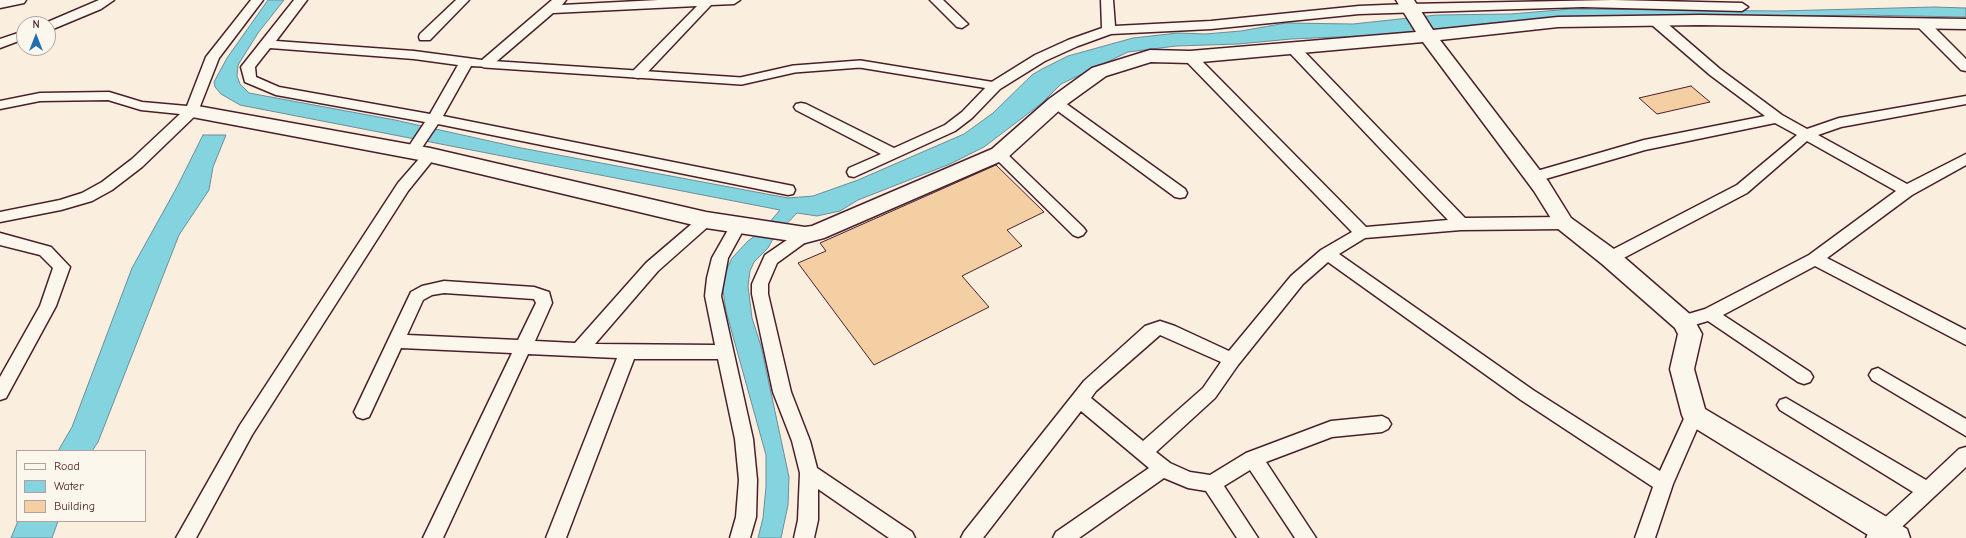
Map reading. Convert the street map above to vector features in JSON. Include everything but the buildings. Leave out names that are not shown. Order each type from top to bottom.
[{"type":"street","points":[[0,4],[20,0]]},
{"type":"street","points":[[56,23],[98,6],[108,0]]},
{"type":"street","points":[[0,217],[87,197],[100,190],[137,163],[192,111],[213,57],[257,0]]},
{"type":"street","points":[[301,0],[248,67],[250,79],[276,91],[788,190]]},
{"type":"street","points":[[425,37],[463,0]]},
{"type":"street","points":[[267,44],[414,55],[466,63],[485,64],[555,4],[734,0]]},
{"type":"street","points":[[936,0],[962,24]]},
{"type":"street","points":[[1107,0],[1109,30]]},
{"type":"street","points":[[854,172],[950,128],[967,115],[995,86],[1040,58],[1073,43],[1109,30],[1211,25],[1409,6],[1583,4],[1742,7],[1734,0]]},
{"type":"street","points":[[638,74],[708,1]]},
{"type":"street","points":[[1409,6],[1427,34],[1535,178],[1564,223],[1610,258],[1684,322],[1690,334],[1682,369],[1694,415],[1664,484],[1645,538]]},
{"type":"street","points":[[0,105],[40,97],[109,96],[141,106],[192,111],[419,151],[706,220],[797,234],[816,233],[999,154],[1056,103],[1099,72],[1150,56],[1190,57],[1558,22],[1657,22],[1700,20],[1849,21],[1966,24]]},
{"type":"street","points":[[1657,22],[1715,72],[1777,118],[1907,191]]},
{"type":"street","points":[[1923,24],[1966,67]]},
{"type":"street","points":[[0,44],[16,38]]},
{"type":"street","points":[[1292,47],[1461,224]]},
{"type":"street","points":[[1190,57],[1362,233]]},
{"type":"street","points":[[186,538],[250,423],[403,187],[433,121],[466,63]]},
{"type":"street","points":[[1610,258],[1742,189],[1807,134],[1839,123],[1966,100]]},
{"type":"street","points":[[1056,103],[1180,194]]},
{"type":"street","points":[[801,107],[894,154]]},
{"type":"street","points":[[1535,178],[1644,145],[1777,118]]},
{"type":"street","points":[[999,154],[1078,231]]},
{"type":"street","points":[[1684,322],[1710,314],[1815,259],[1907,191],[1966,159]]},
{"type":"street","points":[[580,349],[652,267],[706,220]]},
{"type":"street","points":[[1143,453],[1209,393],[1232,360],[1296,280],[1327,254],[1362,233],[1461,224],[1564,223]]},
{"type":"street","points":[[740,538],[746,517],[748,480],[744,439],[713,296],[715,278],[720,258],[748,226]]},
{"type":"street","points":[[797,234],[771,259],[763,275],[760,289],[782,392],[801,441],[809,473],[808,520],[804,538]]},
{"type":"street","points":[[0,240],[45,251],[62,267],[48,306],[1,390]]},
{"type":"street","points":[[1327,254],[1527,395],[1664,484]]},
{"type":"street","points":[[1815,259],[1966,338]]},
{"type":"street","points":[[363,412],[417,296],[428,290],[444,287],[534,293],[543,296],[544,303],[433,538]]},
{"type":"street","points":[[1710,314],[1804,377]]},
{"type":"street","points":[[972,538],[1081,400],[1090,386],[1151,330],[1160,328],[1169,331],[1232,360]]},
{"type":"street","points":[[396,341],[628,352],[726,352]]},
{"type":"street","points":[[556,538],[628,352]]},
{"type":"street","points":[[1878,375],[1966,428]]},
{"type":"street","points":[[1081,400],[1163,469],[1188,480],[1212,483],[1252,460],[1331,429],[1382,424]]},
{"type":"street","points":[[1786,405],[1927,490]]},
{"type":"street","points":[[1694,415],[1886,535],[1927,490],[1966,455]]},
{"type":"street","points":[[1252,460],[1306,538]]},
{"type":"street","points":[[1064,537],[1163,469]]},
{"type":"street","points":[[809,473],[905,538]]},
{"type":"street","points":[[1212,483],[1248,538]]},
{"type":"lane","points":[[485,64],[741,81],[794,69],[860,64],[995,86]]},
{"type":"water","points":[[268,0],[284,0],[258,33],[238,65],[237,76],[240,84],[249,93],[395,120],[521,148],[788,198],[813,196],[858,180],[964,134],[993,113],[1032,75],[1042,69],[1068,56],[1133,38],[1178,33],[1205,34],[1241,31],[1286,23],[1353,24],[1437,15],[1511,14],[1571,9],[1779,11],[1934,7],[1966,8],[1966,17],[1863,15],[1546,19],[1382,35],[1291,39],[1238,44],[1176,46],[1128,52],[1061,84],[1042,103],[984,147],[950,164],[858,200],[840,211],[817,216],[797,213],[774,237],[768,248],[754,262],[750,271],[748,286],[752,318],[761,346],[789,477],[788,505],[781,538],[758,538],[763,518],[766,487],[766,455],[726,311],[723,290],[724,275],[732,258],[748,241],[762,231],[780,210],[240,105],[221,94],[215,87],[214,82],[227,58]]},
{"type":"water","points":[[203,135],[226,135],[213,167],[209,190],[179,235],[98,442],[93,450],[59,450],[72,427],[132,268],[177,187]]},
{"type":"water","points":[[18,522],[58,522],[52,538],[11,538]]}]
